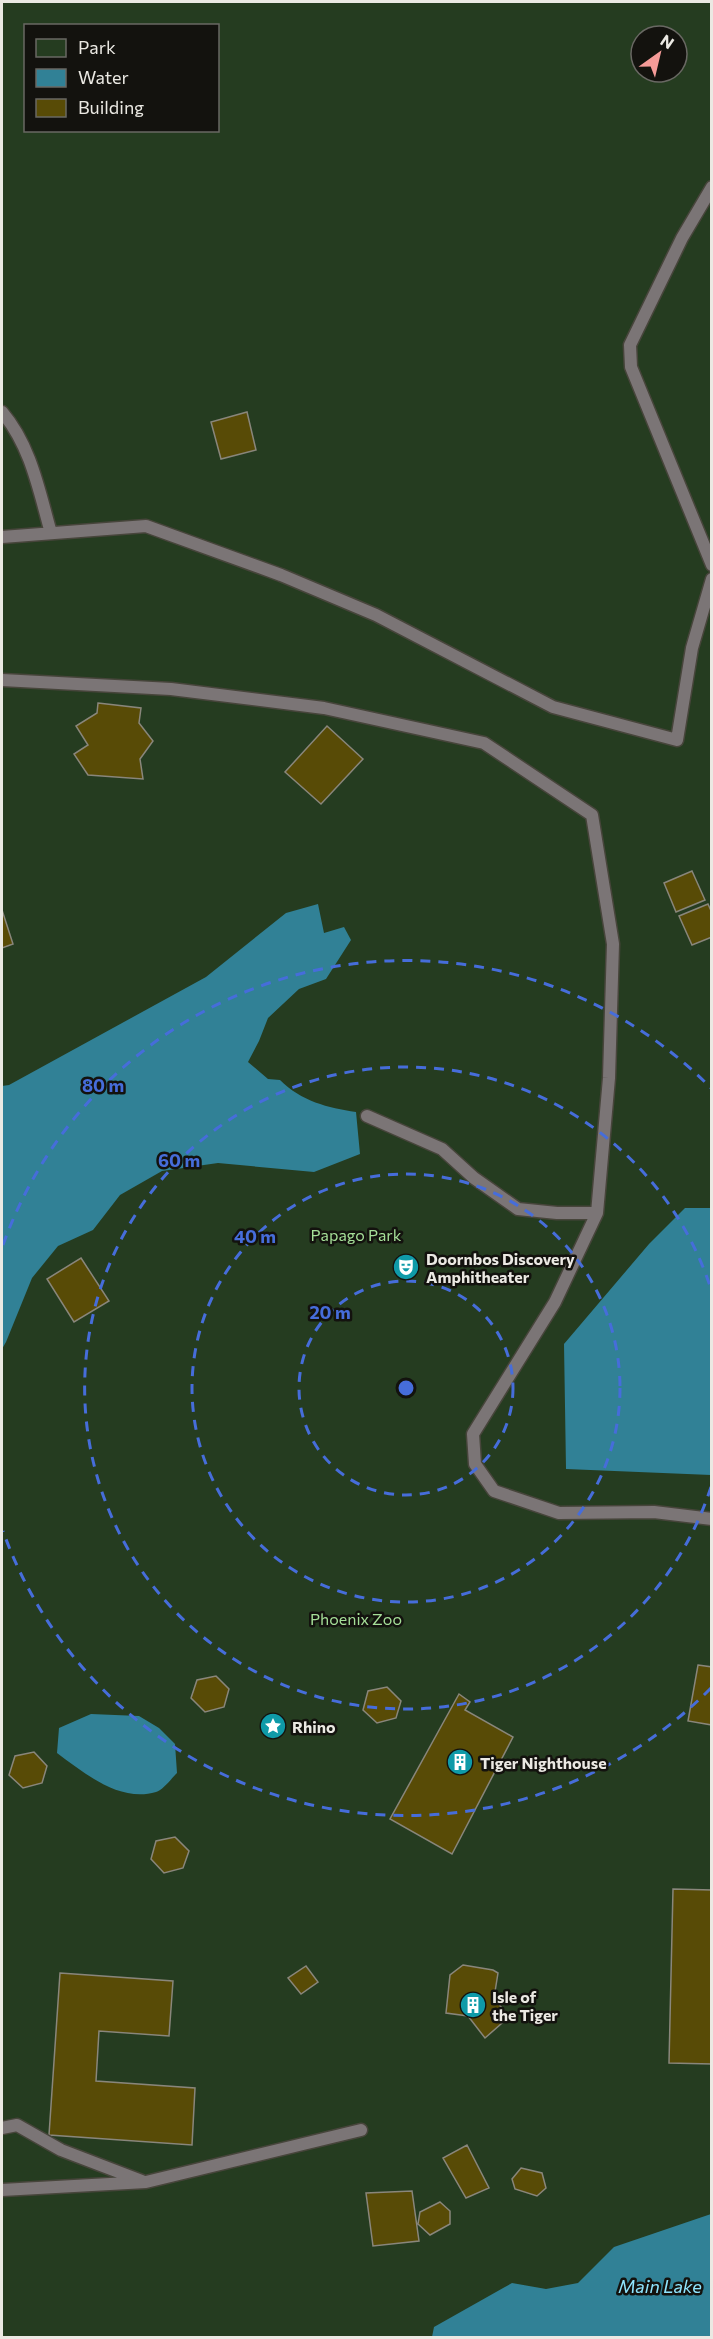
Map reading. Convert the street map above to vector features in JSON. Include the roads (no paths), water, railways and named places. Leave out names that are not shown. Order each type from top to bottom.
[{"type":"lane","points":[[711,188],[682,238],[630,345],[631,367],[711,565]]},
{"type":"lane","points":[[2,412],[12,423],[29,455],[51,533]]},
{"type":"lane","points":[[2,537],[146,526],[280,575],[376,615],[553,707],[677,741],[692,648],[711,579]]},
{"type":"lane","points":[[2,680],[171,689],[324,708],[484,743],[592,815],[613,944],[609,1078],[597,1213],[555,1302],[473,1434],[475,1464],[494,1491],[559,1513],[654,1512],[711,1519]]},
{"type":"lane","points":[[367,1116],[442,1149],[474,1178],[518,1209],[557,1213],[597,1213]]},
{"type":"lane","points":[[2,2128],[17,2125],[61,2150],[146,2182]]},
{"type":"lane","points":[[2,2190],[146,2182],[361,2130]]},
{"type":"water","points":[[318,904],[324,933],[344,927],[351,940],[326,979],[299,989],[268,1018],[248,1062],[268,1079],[280,1080],[306,1098],[325,1106],[356,1112],[360,1154],[314,1172],[218,1163],[162,1171],[120,1195],[93,1230],[58,1246],[32,1278],[2,1349],[2,1086],[9,1085],[206,977],[286,913]]},
{"type":"water","points":[[685,1208],[711,1208],[711,1475],[566,1469],[564,1344],[649,1244]]},
{"type":"water","points":[[91,1714],[139,1716],[159,1728],[175,1744],[177,1773],[159,1791],[143,1794],[116,1790],[79,1769],[57,1753],[59,1728]]},
{"type":"water","name":"Main Lake","points":[[711,2214],[711,2337],[432,2337],[434,2327],[512,2283],[546,2289],[578,2283],[614,2247]]},
{"type":"place","name":"Doornbos Discovery Amphitheater","points":[[406,1267]]},
{"type":"place","name":"Rhino","points":[[273,1726]]},
{"type":"place","name":"Tiger Nighthouse","points":[[460,1762]]},
{"type":"place","name":"Isle of the Tiger","points":[[473,2005]]},
{"type":"park label","name":"Papago Park","points":[[356,1234]]},
{"type":"park label","name":"Phoenix Zoo","points":[[356,1618]]}]
